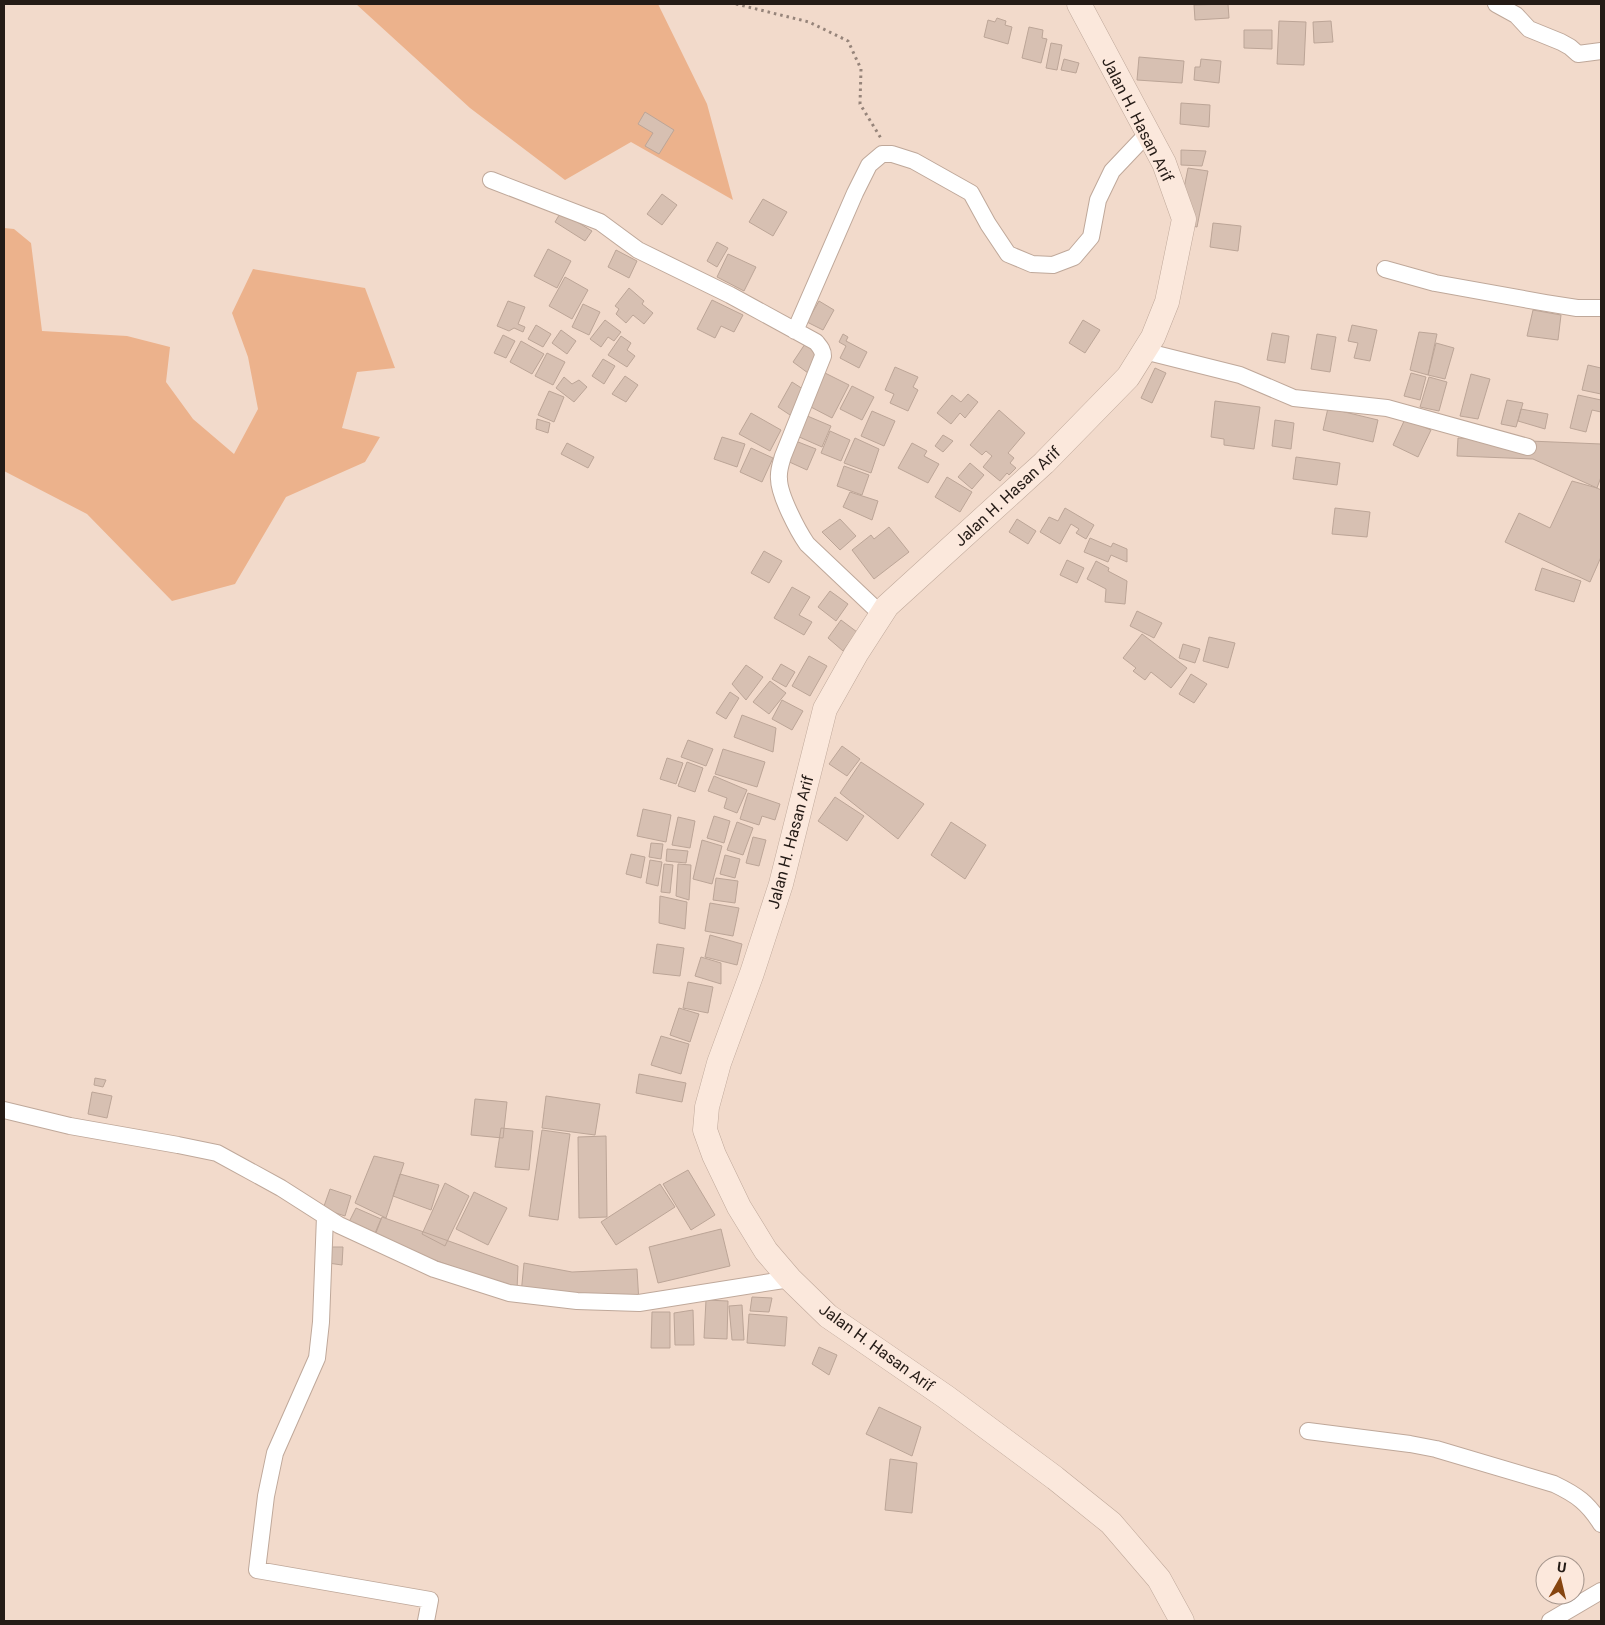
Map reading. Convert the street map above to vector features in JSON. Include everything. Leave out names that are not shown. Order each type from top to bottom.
[{"type":"main road","name":"Jalan H. Hasan Arif","points":[[1079,4],[1164,163],[1184,219],[1167,302],[1153,337],[1128,376],[1044,463],[887,606],[856,654],[826,709],[780,884],[752,973],[719,1063],[707,1107],[705,1130],[714,1155],[740,1207],[766,1251],[790,1279],[828,1316],[954,1402],[1111,1523],[1159,1579],[1182,1621]]},
{"type":"street","points":[[1496,4],[1516,15],[1529,29],[1562,42],[1578,54],[1601,51]]},
{"type":"street","points":[[796,331],[855,193],[870,165],[882,154],[892,154],[914,162],[971,194],[1008,254],[1032,264],[1053,265],[1074,257],[1091,237],[1098,200],[1112,171],[1148,133]]},
{"type":"street","points":[[491,180],[600,222],[638,250],[725,292],[816,342],[823,352],[823,356],[784,456],[779,480],[781,492],[800,534],[807,544],[882,615]]},
{"type":"street","points":[[1385,269],[1435,282],[1546,303],[1577,308],[1601,308]]},
{"type":"street","points":[[1144,351],[1240,375],[1294,398],[1387,408],[1528,447]]},
{"type":"street","points":[[4,1110],[70,1126],[178,1145],[217,1154],[281,1188],[339,1225],[434,1269],[509,1293],[577,1301],[639,1303],[790,1279]]},
{"type":"street","points":[[325,1216],[321,1322],[317,1358],[275,1453],[266,1496],[257,1570],[430,1600],[426,1621]]},
{"type":"street","points":[[1308,1431],[1436,1449],[1554,1484],[1572,1493],[1591,1508],[1601,1524]]},
{"type":"street","points":[[1550,1621],[1601,1591]]},
{"type":"path","points":[[736,4],[809,22],[848,41],[861,70],[860,104],[892,154]]},
{"type":"shaded area","points":[[356,4],[658,4],[707,104],[733,200],[631,142],[565,180],[470,108]]},
{"type":"shaded area","points":[[4,228],[14,229],[31,243],[42,331],[127,336],[170,347],[166,382],[193,419],[234,454],[258,409],[248,357],[232,313],[253,269],[365,288],[395,368],[357,372],[342,428],[380,437],[365,462],[286,497],[235,584],[172,601],[87,514],[4,471]]},
{"type":"building","points":[[1228,4],[1229,18],[1195,20],[1194,5]]},
{"type":"building","points":[[997,18],[1006,21],[1005,25],[1012,27],[1008,44],[984,37],[988,20],[995,22]]},
{"type":"building","points":[[1279,21],[1306,22],[1304,65],[1277,64]]},
{"type":"building","points":[[1331,21],[1333,42],[1314,43],[1313,22]]},
{"type":"building","points":[[1029,27],[1043,30],[1042,38],[1047,39],[1041,63],[1022,58]]},
{"type":"building","points":[[1244,30],[1272,30],[1272,49],[1244,48]]},
{"type":"building","points":[[1051,43],[1062,45],[1057,70],[1046,68]]},
{"type":"building","points":[[1139,57],[1184,61],[1182,83],[1137,80]]},
{"type":"building","points":[[1064,59],[1079,63],[1076,73],[1061,70]]},
{"type":"building","points":[[1201,59],[1221,61],[1219,83],[1194,80],[1195,67],[1200,67]]},
{"type":"building","points":[[1181,103],[1210,105],[1209,127],[1180,124]]},
{"type":"building","points":[[645,112],[674,130],[659,154],[645,146],[653,133],[638,124]]},
{"type":"building","points":[[1181,150],[1206,151],[1202,166],[1181,165]]},
{"type":"building","points":[[1188,168],[1208,171],[1197,227],[1177,223]]},
{"type":"building","points":[[662,194],[677,205],[662,225],[647,214]]},
{"type":"building","points":[[763,199],[787,212],[773,236],[749,222]]},
{"type":"building","points":[[561,212],[592,231],[585,241],[555,222]]},
{"type":"building","points":[[1213,223],[1241,226],[1238,251],[1210,247]]},
{"type":"building","points":[[717,242],[728,248],[717,267],[707,261]]},
{"type":"building","points":[[548,249],[571,261],[557,288],[534,276]]},
{"type":"building","points":[[616,250],[637,261],[629,278],[608,267]]},
{"type":"building","points":[[728,254],[756,267],[744,291],[717,277]]},
{"type":"building","points":[[565,277],[588,290],[572,319],[549,306]]},
{"type":"building","points":[[629,288],[644,301],[642,304],[653,313],[644,324],[633,315],[626,323],[616,314],[619,309],[615,306]]},
{"type":"building","points":[[712,300],[743,315],[734,332],[721,326],[715,338],[697,329]]},
{"type":"building","points":[[508,301],[525,307],[518,324],[525,327],[523,332],[514,328],[509,331],[497,326]]},
{"type":"building","points":[[819,301],[834,310],[823,330],[807,322]]},
{"type":"building","points":[[583,304],[600,312],[589,335],[572,327]]},
{"type":"building","points":[[1533,310],[1561,315],[1558,340],[1527,336]]},
{"type":"building","points":[[605,320],[621,332],[614,341],[608,337],[601,347],[590,339]]},
{"type":"building","points":[[1083,320],[1100,330],[1085,353],[1069,343]]},
{"type":"building","points":[[536,325],[551,334],[543,347],[528,339]]},
{"type":"building","points":[[1352,325],[1377,330],[1370,361],[1354,358],[1358,343],[1348,341]]},
{"type":"building","points":[[561,330],[576,341],[567,354],[552,343]]},
{"type":"building","points":[[1419,332],[1437,334],[1428,375],[1410,370]]},
{"type":"building","points":[[1272,333],[1289,336],[1285,363],[1267,360]]},
{"type":"building","points":[[843,334],[848,337],[846,341],[867,352],[859,368],[840,358],[846,346],[839,342]]},
{"type":"building","points":[[1317,334],[1336,337],[1330,372],[1311,369]]},
{"type":"building","points":[[503,335],[515,341],[506,358],[494,353]]},
{"type":"building","points":[[621,336],[631,343],[627,350],[635,356],[627,367],[608,355]]},
{"type":"building","points":[[521,341],[544,354],[532,374],[510,362]]},
{"type":"building","points":[[1436,343],[1454,348],[1445,379],[1428,375]]},
{"type":"building","points":[[805,344],[820,355],[808,373],[793,362]]},
{"type":"building","points":[[547,353],[565,362],[553,385],[535,376]]},
{"type":"building","points":[[603,359],[615,366],[604,384],[592,376]]},
{"type":"building","points":[[1588,365],[1601,368],[1601,394],[1582,390]]},
{"type":"building","points":[[895,367],[918,377],[913,387],[918,390],[908,411],[890,403],[894,394],[885,390]]},
{"type":"building","points":[[1155,368],[1166,373],[1152,403],[1141,398]]},
{"type":"building","points":[[823,372],[849,385],[832,418],[807,405]]},
{"type":"building","points":[[1411,373],[1426,377],[1420,400],[1404,396]]},
{"type":"building","points":[[1471,374],[1490,379],[1478,419],[1460,416]]},
{"type":"building","points":[[625,376],[638,385],[626,402],[612,394]]},
{"type":"building","points":[[564,377],[572,384],[579,380],[587,387],[574,402],[556,388]]},
{"type":"building","points":[[1429,377],[1447,382],[1439,411],[1420,407]]},
{"type":"building","points":[[792,382],[806,391],[793,417],[778,407]]},
{"type":"building","points":[[852,386],[874,397],[862,420],[840,409]]},
{"type":"building","points":[[549,391],[564,397],[554,422],[538,415]]},
{"type":"building","points":[[968,394],[978,402],[965,418],[960,413],[951,424],[937,413],[952,395],[961,402]]},
{"type":"building","points":[[1578,395],[1601,400],[1601,412],[1592,410],[1586,432],[1570,428]]},
{"type":"building","points":[[1507,400],[1523,403],[1516,427],[1501,424]]},
{"type":"building","points":[[1215,401],[1260,407],[1254,449],[1224,445],[1224,439],[1211,437]]},
{"type":"building","points":[[1328,408],[1378,420],[1373,442],[1323,430]]},
{"type":"building","points":[[1521,409],[1548,414],[1545,429],[1518,421]]},
{"type":"building","points":[[999,410],[1025,433],[1008,453],[1014,458],[1010,463],[1016,468],[1009,475],[1007,473],[1000,481],[983,467],[992,456],[986,451],[982,455],[970,445]]},
{"type":"building","points":[[872,411],[895,421],[884,446],[861,436]]},
{"type":"building","points":[[751,413],[781,430],[770,451],[739,434]]},
{"type":"building","points":[[805,415],[831,426],[822,447],[797,436]]},
{"type":"building","points":[[537,419],[550,423],[548,433],[536,429]]},
{"type":"building","points":[[1405,419],[1431,430],[1418,457],[1393,445]]},
{"type":"building","points":[[1275,420],[1294,423],[1291,449],[1272,446]]},
{"type":"building","points":[[830,431],[850,440],[841,461],[821,453]]},
{"type":"building","points":[[943,435],[953,441],[943,452],[935,446]]},
{"type":"building","points":[[722,437],[745,444],[737,467],[714,459]]},
{"type":"building","points":[[855,438],[879,449],[871,473],[844,463]]},
{"type":"building","points":[[1458,438],[1601,444],[1601,477],[1597,488],[1533,459],[1457,456]]},
{"type":"building","points":[[793,440],[816,449],[807,470],[785,460]]},
{"type":"building","points":[[567,443],[594,457],[588,468],[561,454]]},
{"type":"building","points":[[912,443],[927,451],[924,456],[939,464],[928,483],[898,468]]},
{"type":"building","points":[[751,448],[773,458],[762,482],[740,472]]},
{"type":"building","points":[[1296,457],[1340,463],[1337,485],[1293,479]]},
{"type":"building","points":[[970,463],[984,475],[972,489],[958,477]]},
{"type":"building","points":[[844,466],[869,475],[862,495],[837,486]]},
{"type":"building","points":[[947,477],[972,492],[960,512],[935,497]]},
{"type":"building","points":[[1572,481],[1601,490],[1601,557],[1590,582],[1505,542],[1519,513],[1550,528]]},
{"type":"building","points":[[850,492],[878,501],[872,520],[843,507]]},
{"type":"building","points":[[1065,508],[1094,525],[1086,539],[1076,533],[1079,529],[1071,524],[1060,544],[1040,532],[1049,517],[1058,521]]},
{"type":"building","points":[[1335,508],[1370,512],[1367,537],[1332,534]]},
{"type":"building","points":[[840,519],[856,536],[840,550],[822,532]]},
{"type":"building","points":[[1017,519],[1036,531],[1028,544],[1009,532]]},
{"type":"building","points":[[889,527],[909,552],[874,579],[852,550],[871,535],[874,539]]},
{"type":"building","points":[[1090,538],[1111,547],[1113,543],[1127,549],[1127,562],[1111,555],[1108,562],[1084,552]]},
{"type":"building","points":[[764,551],[782,561],[769,583],[751,573]]},
{"type":"building","points":[[1067,560],[1084,568],[1077,583],[1060,575]]},
{"type":"building","points":[[1096,561],[1109,568],[1108,571],[1127,581],[1125,604],[1105,602],[1106,589],[1087,579]]},
{"type":"building","points":[[1542,568],[1581,581],[1574,602],[1535,590]]},
{"type":"building","points":[[792,587],[810,597],[799,615],[812,622],[804,635],[774,618]]},
{"type":"building","points":[[830,591],[848,604],[836,621],[818,607]]},
{"type":"building","points":[[1137,611],[1162,623],[1154,638],[1130,626]]},
{"type":"building","points":[[841,620],[857,632],[843,651],[828,638]]},
{"type":"building","points":[[1142,634],[1187,668],[1171,688],[1151,672],[1145,680],[1133,671],[1136,668],[1123,658]]},
{"type":"building","points":[[1209,637],[1235,643],[1228,668],[1203,661]]},
{"type":"building","points":[[1183,644],[1200,649],[1195,663],[1179,658]]},
{"type":"building","points":[[809,656],[827,666],[810,696],[792,686]]},
{"type":"building","points":[[781,664],[795,672],[786,687],[772,679]]},
{"type":"building","points":[[746,665],[763,677],[746,700],[732,684]]},
{"type":"building","points":[[1191,674],[1207,684],[1194,703],[1179,694]]},
{"type":"building","points":[[770,681],[786,693],[769,714],[753,702]]},
{"type":"building","points":[[730,692],[739,698],[726,719],[716,713]]},
{"type":"building","points":[[782,700],[803,711],[792,730],[772,719]]},
{"type":"building","points":[[742,715],[776,728],[773,752],[734,737]]},
{"type":"building","points":[[688,740],[713,749],[706,766],[681,757]]},
{"type":"building","points":[[842,746],[860,759],[847,776],[829,764]]},
{"type":"building","points":[[723,749],[765,762],[757,787],[715,774]]},
{"type":"building","points":[[667,758],[683,763],[676,784],[660,779]]},
{"type":"building","points":[[687,762],[703,768],[695,792],[678,786]]},
{"type":"building","points":[[861,762],[924,804],[898,839],[840,793]]},
{"type":"building","points":[[714,776],[747,790],[737,813],[724,808],[727,798],[708,791]]},
{"type":"building","points":[[748,793],[780,804],[775,820],[762,816],[759,825],[740,819]]},
{"type":"building","points":[[835,797],[864,816],[847,841],[818,821]]},
{"type":"building","points":[[643,809],[671,815],[666,842],[637,836]]},
{"type":"building","points":[[714,816],[730,821],[724,843],[707,838]]},
{"type":"building","points":[[678,817],[695,821],[690,848],[672,845]]},
{"type":"building","points":[[737,822],[753,828],[743,855],[727,850]]},
{"type":"building","points":[[951,822],[986,845],[965,879],[931,855]]},
{"type":"building","points":[[753,837],[766,840],[759,866],[746,863]]},
{"type":"building","points":[[702,840],[722,846],[712,884],[693,879]]},
{"type":"building","points":[[651,843],[663,844],[661,859],[649,857]]},
{"type":"building","points":[[667,849],[688,851],[686,863],[666,861]]},
{"type":"building","points":[[631,854],[645,857],[641,878],[626,874]]},
{"type":"building","points":[[725,855],[740,859],[735,878],[720,874]]},
{"type":"building","points":[[650,860],[662,862],[658,886],[646,883]]},
{"type":"building","points":[[664,864],[673,865],[670,893],[661,892]]},
{"type":"building","points":[[678,864],[691,865],[689,900],[676,896]]},
{"type":"building","points":[[716,878],[738,881],[735,903],[713,900]]},
{"type":"building","points":[[660,896],[687,902],[685,929],[659,923]]},
{"type":"building","points":[[710,903],[739,908],[733,936],[705,931]]},
{"type":"building","points":[[710,935],[742,944],[737,965],[705,957]]},
{"type":"building","points":[[657,944],[684,948],[680,976],[653,973]]},
{"type":"building","points":[[701,957],[721,963],[721,984],[695,976]]},
{"type":"building","points":[[688,982],[713,987],[708,1013],[683,1008]]},
{"type":"building","points":[[679,1008],[699,1014],[690,1042],[670,1035]]},
{"type":"building","points":[[661,1036],[689,1044],[681,1074],[651,1065]]},
{"type":"building","points":[[639,1074],[686,1083],[682,1102],[636,1093]]},
{"type":"building","points":[[95,1078],[106,1080],[103,1087],[94,1085]]},
{"type":"building","points":[[92,1092],[112,1096],[107,1118],[88,1114]]},
{"type":"building","points":[[546,1096],[600,1104],[595,1135],[542,1128]]},
{"type":"building","points":[[475,1099],[507,1102],[503,1138],[471,1135]]},
{"type":"building","points":[[501,1128],[533,1131],[529,1170],[495,1167]]},
{"type":"building","points":[[542,1130],[570,1134],[558,1220],[529,1216]]},
{"type":"building","points":[[606,1136],[607,1217],[579,1218],[578,1137]]},
{"type":"building","points":[[374,1156],[404,1163],[386,1218],[355,1203]]},
{"type":"building","points":[[688,1170],[715,1215],[691,1230],[663,1184]]},
{"type":"building","points":[[400,1174],[439,1185],[431,1210],[393,1196]]},
{"type":"building","points":[[445,1183],[469,1196],[445,1246],[422,1234]]},
{"type":"building","points":[[660,1184],[675,1207],[616,1245],[601,1222]]},
{"type":"building","points":[[330,1189],[351,1196],[345,1216],[323,1209]]},
{"type":"building","points":[[474,1192],[507,1208],[488,1245],[456,1229]]},
{"type":"building","points":[[356,1208],[381,1219],[373,1238],[347,1226]]},
{"type":"building","points":[[382,1217],[518,1266],[517,1290],[374,1238]]},
{"type":"building","points":[[721,1229],[730,1266],[658,1283],[649,1247]]},
{"type":"building","points":[[328,1247],[343,1247],[342,1265],[328,1263]]},
{"type":"building","points":[[524,1263],[572,1272],[637,1269],[639,1303],[521,1294]]},
{"type":"building","points":[[752,1297],[772,1298],[769,1312],[750,1311]]},
{"type":"building","points":[[706,1300],[728,1301],[727,1339],[704,1338]]},
{"type":"building","points":[[742,1305],[744,1340],[732,1340],[729,1306]]},
{"type":"building","points":[[693,1310],[694,1345],[675,1345],[674,1313]]},
{"type":"building","points":[[652,1312],[670,1312],[670,1348],[651,1348]]},
{"type":"building","points":[[749,1314],[787,1317],[785,1346],[747,1343]]},
{"type":"building","points":[[819,1347],[837,1355],[829,1375],[812,1364]]},
{"type":"building","points":[[879,1407],[921,1427],[912,1456],[866,1434]]},
{"type":"building","points":[[890,1459],[917,1463],[912,1513],[885,1510]]}]
